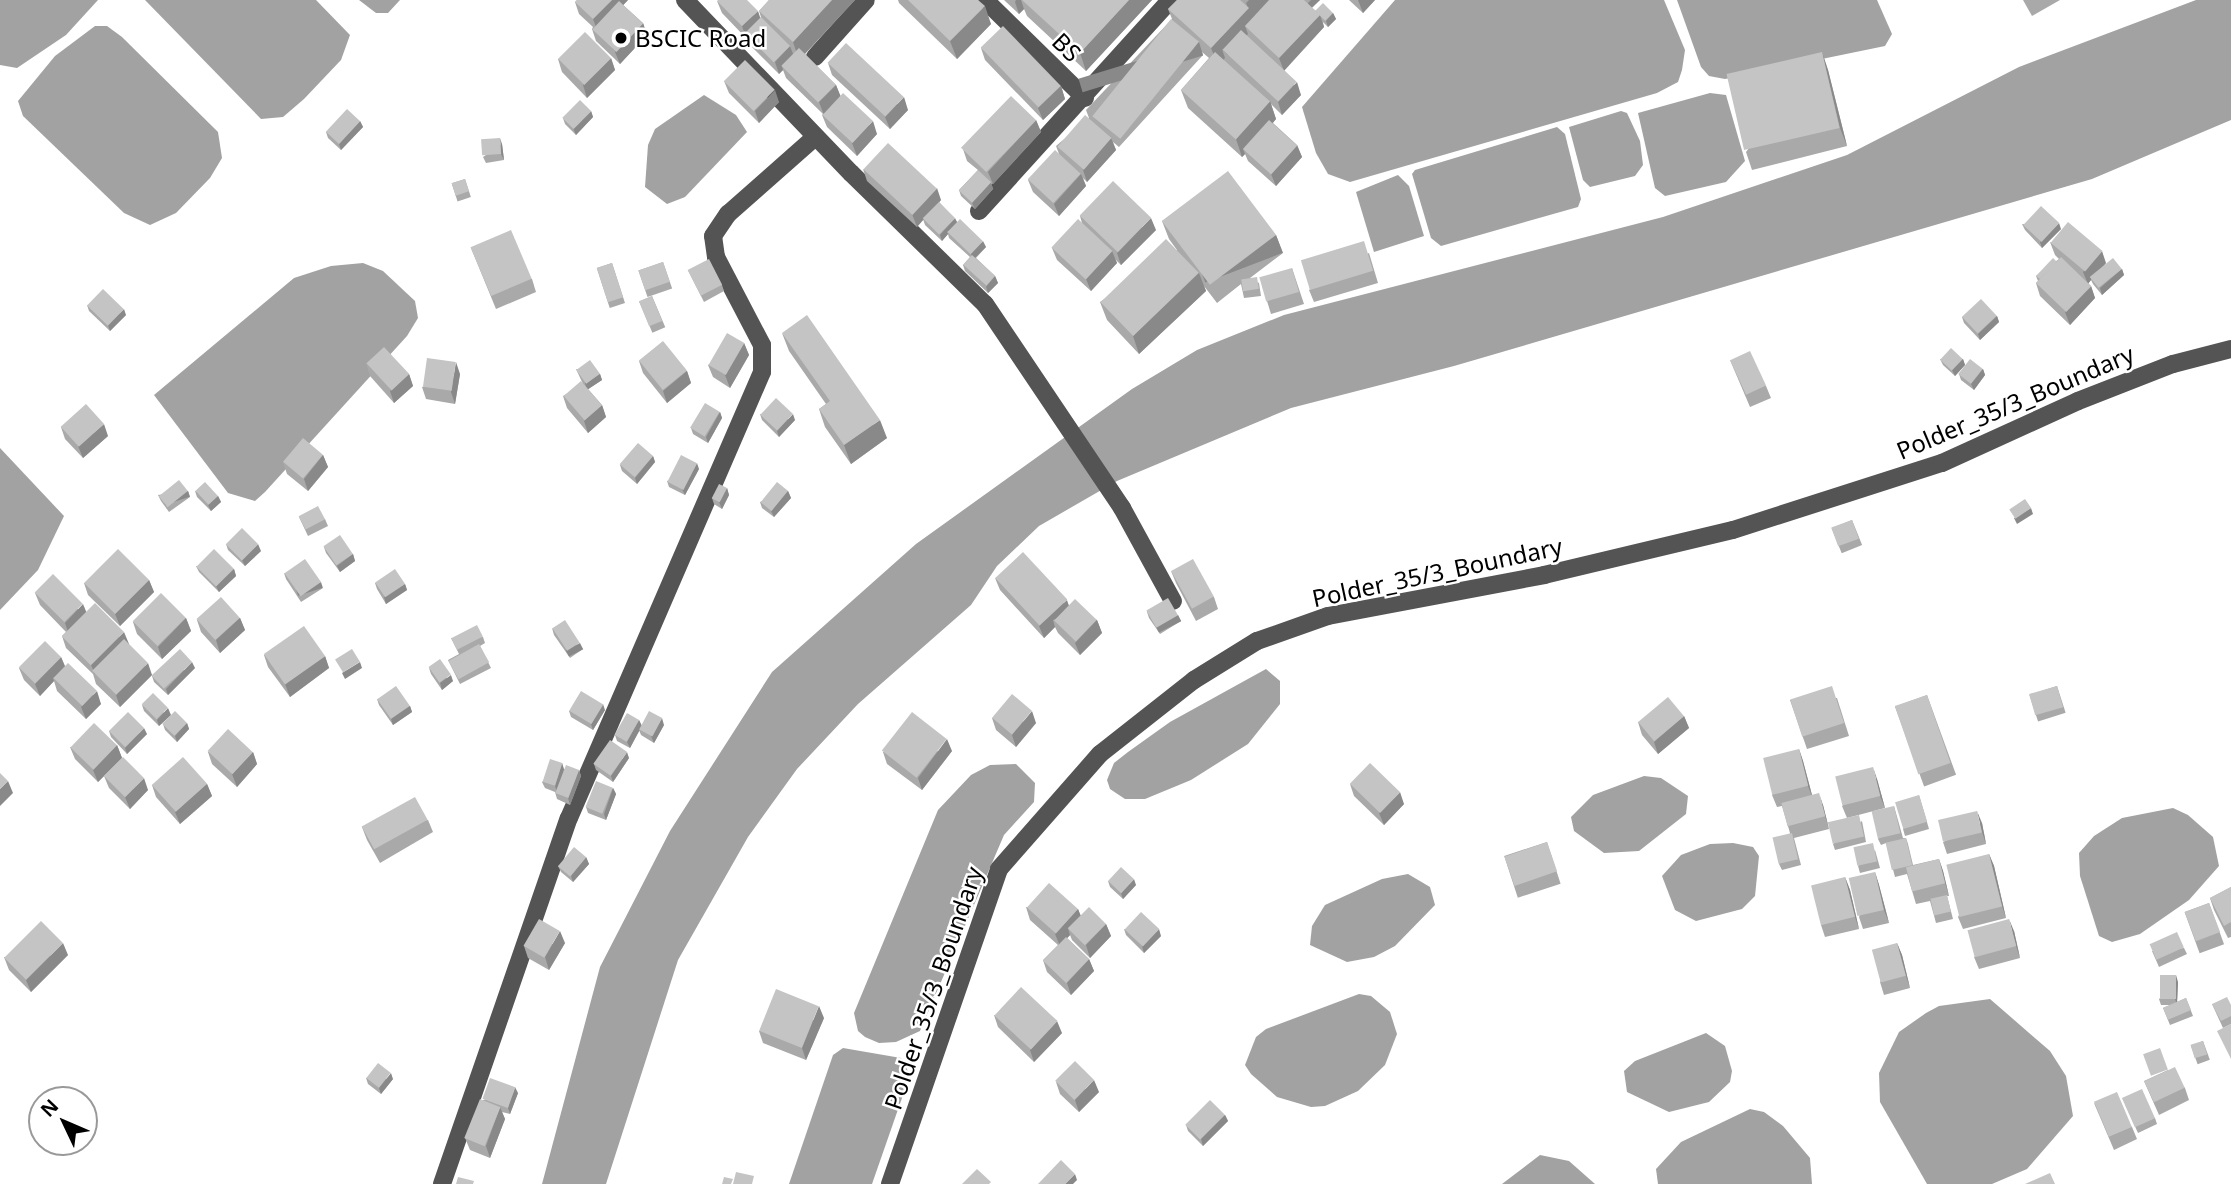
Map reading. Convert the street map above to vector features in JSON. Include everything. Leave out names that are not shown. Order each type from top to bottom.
[{"type":"street","points":[[685,0],[815,137],[985,304],[1036,376],[1122,508],[1173,601]]},
{"type":"street","points":[[815,57],[866,0]]},
{"type":"street","name":"BS","points":[[985,0],[1085,98]]},
{"type":"street","points":[[979,211],[1085,98],[1170,0]]},
{"type":"street","points":[[442,1184],[569,818],[762,372],[762,345],[716,257],[713,236],[728,214],[815,137]]},
{"type":"street","name":"Polder_35/3_Boundary","points":[[890,1184],[999,869],[1100,754],[1195,680],[1257,641],[1328,616],[1544,575],[1786,513],[1942,463],[2078,401],[2173,363],[2231,349]]},
{"type":"shaded area","points":[[0,0],[98,0],[66,35],[17,68],[0,65]]},
{"type":"shaded area","points":[[145,0],[316,0],[350,35],[341,60],[304,99],[283,117],[261,119]]},
{"type":"shaded area","points":[[359,0],[400,0],[388,13],[376,13]]},
{"type":"shaded area","points":[[1395,0],[1664,0],[1685,50],[1682,70],[1678,82],[1657,93],[1350,182],[1328,174],[1316,153],[1302,107]]},
{"type":"shaded area","points":[[1677,0],[1877,0],[1892,34],[1885,46],[1725,79],[1709,76],[1701,67]]},
{"type":"shaded area","points":[[2196,0],[2231,0],[2231,120],[2092,179],[1454,366],[1291,408],[1117,481],[1039,526],[997,566],[971,605],[858,704],[797,769],[748,837],[678,960],[606,1184],[542,1184],[600,967],[670,831],[772,672],[916,544],[1132,389],[1197,350],[1284,315],[1663,217],[1847,155],[2019,67]]},
{"type":"shaded area","points":[[95,26],[107,26],[122,37],[218,132],[222,158],[210,178],[176,213],[150,225],[124,213],[23,116],[18,101],[55,56]]},
{"type":"shaded area","points":[[1710,93],[1726,95],[1745,161],[1726,182],[1665,196],[1655,188],[1638,113]]},
{"type":"shaded area","points":[[704,95],[736,115],[747,132],[685,197],[667,204],[645,187],[648,145],[655,129]]},
{"type":"shaded area","points":[[1621,111],[1627,113],[1640,141],[1643,165],[1635,176],[1590,187],[1583,180],[1569,127]]},
{"type":"shaded area","points":[[1557,127],[1565,134],[1581,199],[1578,207],[1441,246],[1431,238],[1412,174],[1415,170]]},
{"type":"shaded area","points":[[1398,175],[1409,186],[1424,236],[1374,252],[1356,192]]},
{"type":"shaded area","points":[[363,263],[383,271],[415,301],[418,318],[407,336],[265,492],[255,501],[228,493],[154,395],[294,278],[331,266]]},
{"type":"shaded area","points":[[0,448],[64,516],[38,570],[0,610]]},
{"type":"shaded area","points":[[1266,669],[1280,681],[1280,704],[1248,744],[1191,780],[1145,799],[1125,799],[1110,789],[1107,780],[1114,763],[1128,752],[1170,722]]},
{"type":"shaded area","points":[[1016,764],[1035,783],[1034,802],[1004,835],[920,1031],[896,1042],[879,1043],[865,1037],[858,1031],[854,1013],[938,810],[971,775],[990,765]]},
{"type":"shaded area","points":[[1644,776],[1661,778],[1688,796],[1686,814],[1639,851],[1604,853],[1574,831],[1571,817],[1593,795]]},
{"type":"shaded area","points":[[2173,808],[2188,815],[2213,837],[2219,866],[2189,900],[2140,934],[2112,942],[2099,936],[2080,876],[2079,853],[2094,836],[2122,818]]},
{"type":"shaded area","points":[[1733,843],[1753,847],[1759,856],[1755,896],[1742,909],[1696,921],[1675,910],[1662,876],[1681,855],[1710,844]]},
{"type":"shaded area","points":[[1408,874],[1430,887],[1435,905],[1395,946],[1374,957],[1347,962],[1310,945],[1312,926],[1325,905],[1382,879]]},
{"type":"shaded area","points":[[1359,994],[1371,996],[1390,1012],[1397,1034],[1385,1065],[1358,1091],[1325,1106],[1311,1107],[1277,1097],[1251,1074],[1245,1065],[1256,1037],[1266,1029]]},
{"type":"shaded area","points":[[1990,999],[2050,1051],[2066,1076],[2073,1116],[2027,1169],[1992,1184],[1927,1184],[1880,1102],[1879,1073],[1899,1032],[1926,1013],[1939,1006]]},
{"type":"shaded area","points":[[1706,1033],[1725,1046],[1732,1071],[1730,1082],[1709,1102],[1669,1112],[1627,1092],[1624,1071],[1635,1061]]},
{"type":"shaded area","points":[[843,1048],[901,1058],[910,1075],[872,1184],[789,1184],[833,1055]]},
{"type":"shaded area","points":[[1750,1109],[1764,1112],[1783,1126],[1810,1158],[1812,1184],[1658,1184],[1656,1169],[1681,1142]]},
{"type":"shaded area","points":[[1540,1155],[1569,1161],[1595,1184],[1502,1184]]},
{"type":"building","points":[[612,0],[593,19],[575,2]]},
{"type":"building","points":[[718,0],[747,0],[758,11],[742,26]]},
{"type":"building","points":[[769,0],[832,0],[793,42],[759,11]]},
{"type":"building","points":[[908,0],[978,0],[985,6],[950,41]]},
{"type":"building","points":[[1022,0],[1129,0],[1080,53]]},
{"type":"building","points":[[1177,0],[1240,0],[1249,8],[1211,48],[1168,9]]},
{"type":"building","points":[[1269,0],[1304,0],[1320,15],[1279,58],[1245,26]]},
{"type":"building","points":[[619,1],[643,24],[617,52],[592,30]]},
{"type":"building","points":[[1323,3],[1333,13],[1325,21],[1315,11]]},
{"type":"building","points":[[761,17],[790,46],[774,62],[745,33]]},
{"type":"building","points":[[1171,19],[1199,42],[1120,139],[1092,116]]},
{"type":"building","points":[[1003,26],[1061,86],[1038,107],[981,48]]},
{"type":"building","points":[[1241,30],[1297,82],[1278,102],[1223,50]]},
{"type":"building","points":[[585,32],[611,58],[584,85],[558,59]]},
{"type":"building","points":[[846,43],[904,97],[885,117],[828,63]]},
{"type":"building","points":[[799,48],[836,85],[818,102],[781,66]]},
{"type":"building","points":[[1215,52],[1270,102],[1236,139],[1181,90]]},
{"type":"building","points":[[1822,52],[1840,128],[1744,150],[1727,74]]},
{"type":"building","points":[[745,60],[775,90],[753,111],[724,81]]},
{"type":"building","points":[[843,93],[873,121],[853,143],[823,115]]},
{"type":"building","points":[[1011,96],[1036,120],[986,172],[961,148]]},
{"type":"building","points":[[580,100],[591,111],[574,129],[562,118]]},
{"type":"building","points":[[347,109],[360,121],[339,144],[326,132]]},
{"type":"building","points":[[1085,115],[1111,138],[1084,170],[1057,147]]},
{"type":"building","points":[[1269,120],[1297,145],[1271,174],[1243,149]]},
{"type":"building","points":[[500,138],[501,154],[482,155],[481,139]]},
{"type":"building","points":[[888,143],[937,189],[912,215],[863,169]]},
{"type":"building","points":[[1055,150],[1081,174],[1053,203],[1028,179]]},
{"type":"building","points":[[978,170],[991,182],[972,203],[959,190]]},
{"type":"building","points":[[1228,171],[1276,235],[1210,285],[1162,221]]},
{"type":"building","points":[[465,179],[469,191],[456,196],[452,183]]},
{"type":"building","points":[[1113,181],[1151,218],[1118,252],[1080,216]]},
{"type":"building","points":[[939,202],[955,218],[939,235],[923,218]]},
{"type":"building","points":[[2041,206],[2059,223],[2042,242],[2023,225]]},
{"type":"building","points":[[960,219],[983,241],[971,254],[947,232]]},
{"type":"building","points":[[1078,219],[1112,251],[1086,280],[1051,248]]},
{"type":"building","points":[[2068,222],[2102,251],[2085,272],[2051,243]]},
{"type":"building","points":[[511,230],[532,279],[491,296],[470,247]]},
{"type":"building","points":[[1166,239],[1199,273],[1133,336],[1101,302]]},
{"type":"building","points":[[1364,241],[1373,271],[1310,290],[1301,260]]},
{"type":"building","points":[[972,255],[995,276],[986,285],[963,265]]},
{"type":"building","points":[[2061,257],[2091,286],[2066,312],[2036,283]]},
{"type":"building","points":[[2053,258],[2057,262],[2040,279],[2036,276]]},
{"type":"building","points":[[2113,258],[2122,269],[2098,288],[2090,277]]},
{"type":"building","points":[[709,259],[722,285],[701,296],[688,270]]},
{"type":"building","points":[[663,262],[670,282],[645,290],[638,270]]},
{"type":"building","points":[[612,263],[623,297],[608,302],[597,268]]},
{"type":"building","points":[[1292,268],[1299,292],[1266,301],[1259,277]]},
{"type":"building","points":[[1257,277],[1259,289],[1243,291],[1241,280]]},
{"type":"building","points":[[103,289],[124,309],[108,326],[87,306]]},
{"type":"building","points":[[652,296],[662,321],[649,326],[639,301]]},
{"type":"building","points":[[1981,299],[1997,316],[1978,334],[1962,317]]},
{"type":"building","points":[[807,315],[880,420],[844,445],[819,409],[830,401],[782,333]]},
{"type":"building","points":[[727,333],[744,343],[726,375],[708,365]]},
{"type":"building","points":[[663,341],[687,371],[663,390],[639,361]]},
{"type":"building","points":[[384,347],[409,374],[392,390],[366,363]]},
{"type":"building","points":[[1951,348],[1963,359],[1952,371],[1940,360]]},
{"type":"building","points":[[1750,351],[1766,385],[1746,395],[1730,360]]},
{"type":"building","points":[[427,358],[456,362],[452,391],[423,387]]},
{"type":"building","points":[[1970,359],[1983,369],[1971,384],[1958,374]]},
{"type":"building","points":[[590,360],[600,374],[586,384],[576,370]]},
{"type":"building","points":[[581,381],[602,405],[585,420],[564,396]]},
{"type":"building","points":[[776,398],[793,414],[777,431],[760,415]]},
{"type":"building","points":[[705,403],[720,412],[705,437],[690,428]]},
{"type":"building","points":[[86,404],[104,424],[79,447],[61,427]]},
{"type":"building","points":[[303,438],[323,455],[303,478],[283,462]]},
{"type":"building","points":[[638,443],[653,456],[635,477],[620,464]]},
{"type":"building","points":[[681,455],[697,463],[683,490],[667,482]]},
{"type":"building","points":[[179,480],[188,491],[168,507],[159,496]]},
{"type":"building","points":[[205,482],[218,496],[208,505],[195,491]]},
{"type":"building","points":[[777,482],[788,491],[772,511],[761,502]]},
{"type":"building","points":[[719,484],[727,488],[720,502],[712,498]]},
{"type":"building","points":[[2025,499],[2031,508],[2015,519],[2009,510]]},
{"type":"building","points":[[318,506],[325,519],[306,530],[299,516]]},
{"type":"building","points":[[1852,520],[1859,539],[1838,546],[1831,528]]},
{"type":"building","points":[[242,528],[258,544],[242,561],[226,544]]},
{"type":"building","points":[[340,535],[353,554],[336,565],[323,546]]},
{"type":"building","points":[[118,549],[149,580],[115,614],[84,583]]},
{"type":"building","points":[[214,549],[234,569],[216,586],[196,567]]},
{"type":"building","points":[[1023,552],[1067,600],[1040,625],[995,578]]},
{"type":"building","points":[[305,559],[321,582],[301,596],[285,573]]},
{"type":"building","points":[[1193,559],[1214,597],[1192,609],[1171,571]]},
{"type":"building","points":[[395,569],[405,584],[385,597],[375,582]]},
{"type":"building","points":[[53,574],[83,604],[64,622],[35,592]]},
{"type":"building","points":[[161,593],[186,618],[157,646],[133,621]]},
{"type":"building","points":[[221,597],[240,618],[215,640],[196,619]]},
{"type":"building","points":[[1168,598],[1178,615],[1156,628],[1146,610]]},
{"type":"building","points":[[1075,599],[1097,620],[1076,641],[1054,621]]},
{"type":"building","points":[[95,603],[124,632],[91,665],[62,636]]},
{"type":"building","points":[[565,620],[580,643],[567,651],[552,628]]},
{"type":"building","points":[[477,625],[483,637],[457,650],[451,638]]},
{"type":"building","points":[[304,626],[325,656],[285,684],[264,654]]},
{"type":"building","points":[[124,639],[148,663],[116,695],[92,671]]},
{"type":"building","points":[[45,641],[61,657],[35,683],[19,667]]},
{"type":"building","points":[[479,644],[489,662],[459,679],[448,661]]},
{"type":"building","points":[[180,649],[192,662],[164,689],[151,676]]},
{"type":"building","points":[[352,649],[360,662],[343,672],[335,660]]},
{"type":"building","points":[[440,659],[451,675],[439,683],[429,667]]},
{"type":"building","points":[[68,663],[97,691],[82,706],[53,678]]},
{"type":"building","points":[[396,686],[410,706],[391,719],[377,699]]},
{"type":"building","points":[[1832,686],[1844,723],[1802,737],[1790,700]]},
{"type":"building","points":[[2057,686],[2063,707],[2035,715],[2029,694]]},
{"type":"building","points":[[581,691],[603,704],[591,724],[569,711]]},
{"type":"building","points":[[153,693],[168,708],[157,719],[142,704]]},
{"type":"building","points":[[1012,694],[1032,711],[1012,734],[992,718]]},
{"type":"building","points":[[1927,695],[1950,763],[1918,774],[1895,706]]},
{"type":"building","points":[[1668,697],[1684,716],[1654,741],[1638,722]]},
{"type":"building","points":[[175,711],[187,723],[174,736],[162,724]]},
{"type":"building","points":[[649,711],[662,718],[652,737],[639,730]]},
{"type":"building","points":[[128,712],[144,728],[125,747],[109,731]]},
{"type":"building","points":[[912,712],[947,739],[917,778],[882,751]]},
{"type":"building","points":[[627,713],[639,720],[627,742],[614,735]]},
{"type":"building","points":[[94,723],[117,745],[93,770],[70,747]]},
{"type":"building","points":[[228,729],[253,752],[232,774],[208,751]]},
{"type":"building","points":[[610,740],[627,752],[611,776],[593,764]]},
{"type":"building","points":[[1799,749],[1808,786],[1772,795],[1763,758]]},
{"type":"building","points":[[123,757],[144,778],[125,797],[104,776]]},
{"type":"building","points":[[183,757],[207,784],[176,812],[152,785]]},
{"type":"building","points":[[550,759],[562,763],[555,786],[543,782]]},
{"type":"building","points":[[1370,763],[1400,792],[1380,813],[1350,784]]},
{"type":"building","points":[[566,765],[579,770],[568,798],[555,793]]},
{"type":"building","points":[[1873,767],[1880,796],[1842,806],[1835,776]]},
{"type":"building","points":[[0,773],[8,781],[0,789]]},
{"type":"building","points":[[596,781],[613,788],[602,814],[586,807]]},
{"type":"building","points":[[1819,793],[1825,816],[1788,826],[1781,803]]},
{"type":"building","points":[[1919,795],[1927,822],[1903,829],[1895,802]]},
{"type":"building","points":[[415,797],[428,820],[374,849],[362,827]]},
{"type":"building","points":[[1894,806],[1900,833],[1878,838],[1872,811]]},
{"type":"building","points":[[1977,811],[1982,832],[1943,841],[1938,820]]},
{"type":"building","points":[[1859,815],[1864,836],[1833,844],[1828,822]]},
{"type":"building","points":[[1792,833],[1798,859],[1779,864],[1773,837]]},
{"type":"building","points":[[1906,838],[1912,865],[1892,870],[1886,843]]},
{"type":"building","points":[[1547,842],[1557,871],[1515,886],[1504,857]]},
{"type":"building","points":[[1873,843],[1877,862],[1857,866],[1853,847]]},
{"type":"building","points":[[574,847],[586,857],[570,876],[558,866]]},
{"type":"building","points":[[1989,854],[2002,906],[1959,917],[1946,865]]},
{"type":"building","points":[[1939,859],[1945,883],[1912,891],[1906,867]]},
{"type":"building","points":[[1121,867],[1134,879],[1121,893],[1108,881]]},
{"type":"building","points":[[1875,872],[1884,910],[1857,916],[1849,878]]},
{"type":"building","points":[[1845,877],[1855,917],[1821,925],[1811,885]]},
{"type":"building","points":[[1049,883],[1078,909],[1056,934],[1027,908]]},
{"type":"building","points":[[2231,887],[2231,922],[2224,926],[2210,898]]},
{"type":"building","points":[[1947,895],[1951,912],[1934,915],[1930,899]]},
{"type":"building","points":[[2209,903],[2220,932],[2196,941],[2185,912]]},
{"type":"building","points":[[1089,907],[1106,924],[1085,945],[1068,928]]},
{"type":"building","points":[[1141,912],[1159,929],[1143,947],[1125,930]]},
{"type":"building","points":[[539,919],[560,931],[544,958],[524,946]]},
{"type":"building","points":[[2009,919],[2016,946],[1975,957],[1967,930]]},
{"type":"building","points":[[41,921],[63,943],[26,980],[4,958]]},
{"type":"building","points":[[2177,932],[2184,948],[2157,960],[2150,944]]},
{"type":"building","points":[[1066,937],[1089,959],[1066,983],[1043,961]]},
{"type":"building","points":[[1897,943],[1906,976],[1881,983],[1872,950]]},
{"type":"building","points":[[2160,975],[2176,975],[2176,999],[2160,999]]},
{"type":"building","points":[[1021,987],[1058,1021],[1031,1050],[994,1016]]},
{"type":"building","points":[[776,989],[819,1006],[802,1048],[759,1031]]},
{"type":"building","points":[[2227,997],[2231,1005],[2231,1016],[2221,1021],[2212,1004]]},
{"type":"building","points":[[2186,998],[2191,1010],[2168,1020],[2163,1008]]},
{"type":"building","points":[[2231,1024],[2231,1059],[2217,1031]]},
{"type":"building","points":[[2203,1041],[2207,1054],[2195,1058],[2191,1045]]},
{"type":"building","points":[[2160,1048],[2168,1070],[2151,1076],[2143,1054]]},
{"type":"building","points":[[1075,1061],[1094,1080],[1074,1100],[1055,1081]]},
{"type":"building","points":[[378,1063],[391,1073],[379,1088],[366,1078]]},
{"type":"building","points":[[2175,1067],[2185,1088],[2154,1102],[2144,1081]]},
{"type":"building","points":[[490,1078],[515,1087],[508,1108],[482,1099]]},
{"type":"building","points":[[2142,1089],[2155,1118],[2135,1127],[2122,1098]]},
{"type":"building","points":[[2117,1092],[2132,1127],[2109,1137],[2094,1102]]},
{"type":"building","points":[[480,1099],[500,1107],[485,1146],[464,1138]]},
{"type":"building","points":[[1210,1100],[1225,1115],[1200,1140],[1185,1125]]},
{"type":"building","points":[[1061,1160],[1075,1174],[1065,1184],[1038,1184]]},
{"type":"building","points":[[977,1169],[991,1182],[962,1184]]},
{"type":"building","points":[[736,1172],[754,1176],[752,1184],[733,1184]]},
{"type":"building","points":[[2050,1173],[2055,1184],[2025,1184]]},
{"type":"building","points":[[458,1177],[474,1181],[473,1184],[456,1184]]},
{"type":"building","points":[[724,1177],[733,1179],[731,1184],[722,1184]]},
{"type":"place","name":"BSCIC Road","points":[[621,38]]}]
